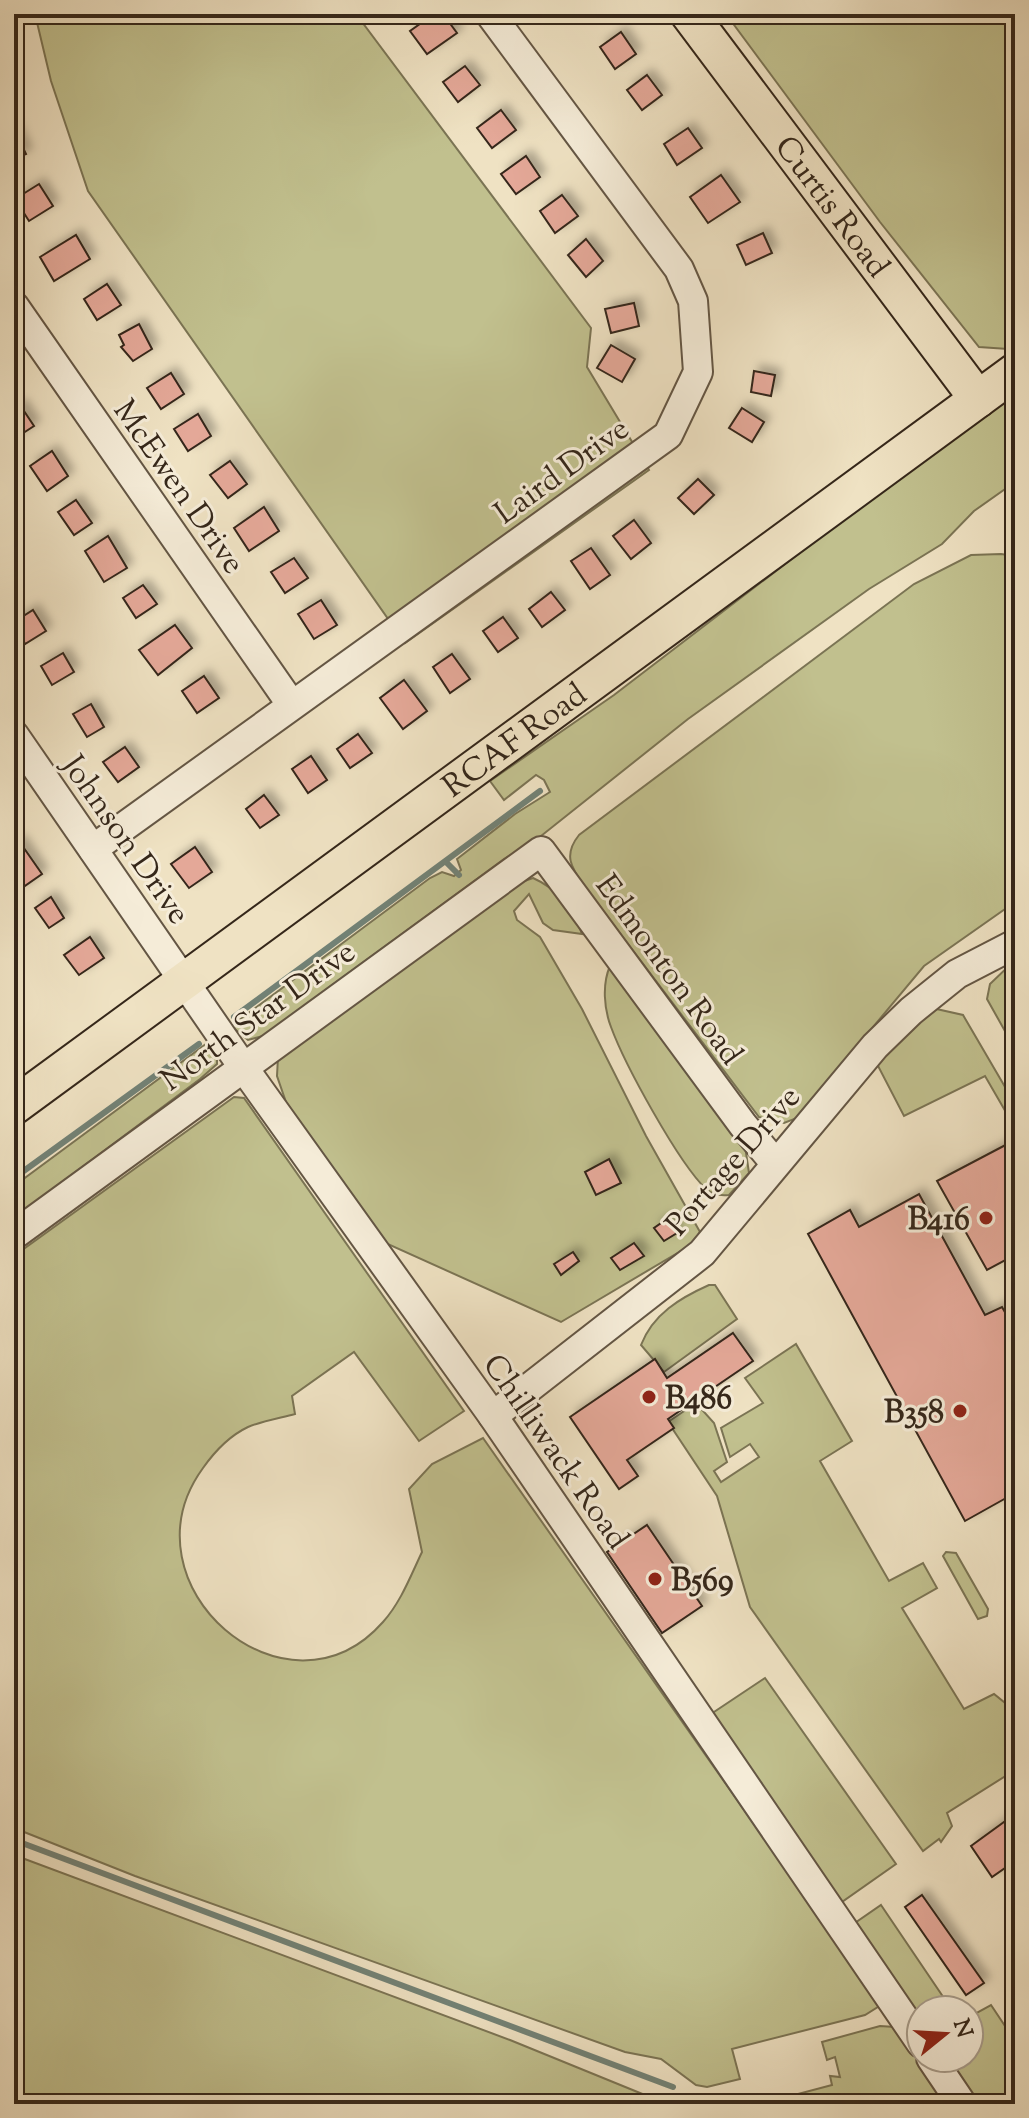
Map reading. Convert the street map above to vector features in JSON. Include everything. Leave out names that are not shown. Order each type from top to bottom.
[{"type":"main road","name":"Curtis Road","points":[[689,14],[978,399]]},
{"type":"main road","name":"RCAF Road","points":[[14,1106],[1015,372]]},
{"type":"street","name":"Laird Drive","points":[[93,849],[668,435],[698,372],[693,301],[679,269],[490,14]]},
{"type":"street","name":"McEwen Drive","points":[[14,306],[291,704]]},
{"type":"street","name":"Johnson Drive","points":[[14,735],[185,981]]},
{"type":"street","name":"North Star Drive","points":[[14,1235],[541,851]]},
{"type":"street","name":"Edmonton Road","points":[[541,851],[743,1125],[775,1163]]},
{"type":"street","name":"Portage Drive","points":[[493,1416],[702,1253],[875,1046],[911,1011],[957,974],[1015,944]]},
{"type":"street","name":"Chilliwack Road","points":[[185,981],[493,1416],[905,2020]]},
{"type":"street","points":[[942,2074],[962,2104]]},
{"type":"shaded area","points":[[35,14],[356,14],[591,328],[587,367],[649,470],[405,643],[88,191],[51,81]]},
{"type":"shaded area","points":[[726,14],[1015,14],[1015,345],[1008,349],[979,347],[880,222]]},
{"type":"shaded area","points":[[1015,395],[1015,482],[974,511],[942,544],[869,589],[688,719],[536,840],[504,859],[263,1036],[248,1040],[231,1026],[430,878],[442,872],[454,876],[461,870],[457,859],[515,814],[550,792],[544,780],[536,775],[504,800],[490,781],[614,695],[849,515]]},
{"type":"shaded area","points":[[971,555],[1015,556],[1015,902],[924,966],[797,1118],[784,1123],[759,1117],[584,886],[572,867],[570,855],[574,842],[579,835],[914,584]]},
{"type":"shaded area","points":[[533,878],[564,900],[582,934],[553,930],[543,923],[529,894],[514,911],[517,920],[540,937],[582,1009],[646,1136],[700,1232],[691,1245],[561,1322],[381,1241],[287,1105],[277,1076],[278,1057],[516,884]]},
{"type":"shaded area","points":[[1015,960],[1015,1049],[987,999],[990,984]]},
{"type":"shaded area","points":[[610,966],[745,1146],[749,1173],[729,1195],[711,1193],[694,1176],[640,1088],[618,1044],[607,1012],[605,988]]},
{"type":"shaded area","points":[[932,1008],[963,1015],[1015,1104],[1015,1117],[1012,1112],[1007,1114],[985,1076],[904,1116],[877,1064]]},
{"type":"shaded area","points":[[210,1041],[217,1053],[217,1064],[14,1218],[14,1186]]},
{"type":"shaded area","points":[[234,1097],[244,1098],[464,1411],[419,1441],[354,1352],[292,1396],[295,1414],[248,1427],[218,1450],[203,1468],[182,1513],[182,1557],[197,1597],[225,1630],[261,1652],[302,1660],[344,1651],[383,1622],[395,1606],[422,1552],[409,1489],[432,1464],[483,1438],[881,2005],[865,2015],[732,2049],[740,2079],[707,2087],[696,2085],[661,2059],[625,2052],[135,1876],[14,1828],[14,1256]]},
{"type":"shaded area","points":[[709,1285],[715,1285],[737,1319],[664,1372],[641,1345],[646,1334],[669,1308]]},
{"type":"shaded area","points":[[796,1344],[852,1441],[820,1461],[889,1581],[923,1563],[937,1588],[902,1608],[964,1709],[994,1694],[1015,1711],[1015,1770],[947,1813],[952,1826],[941,1842],[939,1839],[923,1851],[750,1607],[717,1496],[668,1422],[696,1403],[714,1423],[727,1462],[714,1471],[721,1482],[759,1457],[750,1444],[730,1457],[721,1428],[763,1403],[745,1378]]},
{"type":"shaded area","points":[[946,1552],[956,1553],[988,1609],[987,1616],[978,1619],[943,1556]]},
{"type":"shaded area","points":[[765,1678],[896,1864],[839,1904],[708,1716]]},
{"type":"shaded area","points":[[14,1855],[510,2040],[667,2104],[14,2104]]},
{"type":"shaded area","points":[[881,1905],[941,1994],[905,1994],[905,2003],[852,1925]]},
{"type":"shaded area","points":[[991,2005],[1015,2041],[1015,2104],[975,2104],[954,2074],[985,2074],[985,2008]]},
{"type":"shaded area","points":[[880,2026],[895,2027],[905,2041],[905,2074],[928,2074],[949,2104],[760,2104],[832,2085],[830,2076],[840,2077],[835,2057],[827,2060],[822,2042]]},
{"type":"building","points":[[434,14],[443,14],[457,33],[427,54],[410,31]]},
{"type":"building","points":[[621,32],[636,54],[615,69],[600,47]]},
{"type":"building","points":[[465,66],[480,85],[458,102],[443,82]]},
{"type":"building","points":[[647,75],[662,95],[642,110],[627,90]]},
{"type":"building","points":[[501,110],[516,130],[492,148],[477,128]]},
{"type":"building","points":[[688,128],[702,148],[677,165],[664,144]]},
{"type":"building","points":[[14,129],[26,154],[14,159]]},
{"type":"building","points":[[526,156],[540,177],[516,194],[501,174]]},
{"type":"building","points":[[721,175],[740,202],[708,223],[690,197]]},
{"type":"building","points":[[39,184],[53,206],[29,221],[15,199]]},
{"type":"building","points":[[562,195],[578,216],[555,233],[540,211]]},
{"type":"building","points":[[763,233],[772,253],[746,265],[737,245]]},
{"type":"building","points":[[76,235],[90,259],[54,281],[40,257]]},
{"type":"building","points":[[586,239],[603,261],[586,277],[568,255]]},
{"type":"building","points":[[107,284],[121,305],[97,320],[84,299]]},
{"type":"building","points":[[634,303],[639,326],[611,333],[605,309]]},
{"type":"building","points":[[139,324],[152,349],[133,361],[121,347],[124,345],[119,335]]},
{"type":"building","points":[[611,345],[635,359],[622,382],[597,368]]},
{"type":"building","points":[[754,371],[775,375],[771,396],[751,392]]},
{"type":"building","points":[[171,373],[184,394],[161,409],[147,388]]},
{"type":"building","points":[[20,405],[34,426],[14,439],[14,409]]},
{"type":"building","points":[[742,408],[764,422],[752,442],[729,428]]},
{"type":"building","points":[[198,414],[211,436],[188,451],[174,429]]},
{"type":"building","points":[[52,451],[68,476],[47,491],[30,466]]},
{"type":"building","points":[[230,461],[247,484],[228,498],[210,475]]},
{"type":"building","points":[[698,479],[714,495],[694,514],[678,498]]},
{"type":"building","points":[[76,500],[92,523],[74,535],[58,512]]},
{"type":"building","points":[[264,507],[279,531],[249,551],[234,528]]},
{"type":"building","points":[[634,520],[651,543],[631,559],[613,536]]},
{"type":"building","points":[[108,536],[127,568],[104,582],[85,551]]},
{"type":"building","points":[[591,548],[610,575],[590,589],[571,561]]},
{"type":"building","points":[[294,558],[308,578],[285,593],[271,572]]},
{"type":"building","points":[[143,585],[157,604],[136,618],[123,598]]},
{"type":"building","points":[[551,592],[565,610],[542,627],[529,609]]},
{"type":"building","points":[[321,600],[337,625],[314,639],[298,614]]},
{"type":"building","points":[[33,610],[46,631],[25,644],[14,622]]},
{"type":"building","points":[[503,617],[518,638],[498,652],[483,631]]},
{"type":"building","points":[[175,625],[192,648],[158,675],[139,650]]},
{"type":"building","points":[[63,653],[74,672],[52,685],[41,666]]},
{"type":"building","points":[[452,654],[470,679],[450,693],[433,667]]},
{"type":"building","points":[[204,676],[219,698],[197,713],[182,691]]},
{"type":"building","points":[[404,680],[427,711],[403,729],[380,698]]},
{"type":"building","points":[[91,704],[104,727],[87,737],[73,714]]},
{"type":"building","points":[[358,734],[372,753],[350,768],[337,749]]},
{"type":"building","points":[[125,747],[139,767],[118,782],[103,762]]},
{"type":"building","points":[[311,756],[327,780],[308,793],[292,769]]},
{"type":"building","points":[[264,795],[279,815],[260,828],[246,809]]},
{"type":"building","points":[[19,841],[42,874],[19,890],[14,883],[14,844]]},
{"type":"building","points":[[195,847],[212,872],[189,888],[171,864]]},
{"type":"building","points":[[51,897],[64,918],[49,928],[35,908]]},
{"type":"building","points":[[90,937],[104,958],[79,975],[64,955]]},
{"type":"building","name":"B416","points":[[1015,1140],[1015,1255],[987,1270],[937,1181]]},
{"type":"building","points":[[609,1159],[621,1183],[596,1195],[585,1172]]},
{"type":"building","name":"B358","points":[[919,1194],[985,1315],[1002,1307],[1015,1330],[1015,1493],[965,1521],[808,1234],[850,1210],[859,1227]]},
{"type":"building","points":[[667,1219],[677,1233],[664,1241],[654,1228]]},
{"type":"building","points":[[634,1243],[644,1256],[620,1270],[611,1258]]},
{"type":"building","points":[[573,1252],[579,1261],[561,1275],[554,1264]]},
{"type":"building","name":"B486","points":[[733,1333],[753,1361],[668,1419],[674,1428],[627,1460],[638,1476],[619,1489],[570,1417],[655,1359],[667,1378]]},
{"type":"building","name":"B569","points":[[647,1525],[702,1606],[662,1633],[607,1552]]},
{"type":"building","points":[[1015,1814],[1015,1861],[992,1877],[971,1846]]},
{"type":"building","points":[[922,1895],[984,1983],[965,1994],[905,1907]]},
{"type":"waterway","points":[[234,1017],[540,791]]},
{"type":"waterway","points":[[446,862],[459,875]]},
{"type":"waterway","points":[[14,1178],[199,1044]]},
{"type":"waterway","points":[[14,1840],[673,2087]]},
{"type":"place","name":"B416","points":[[986,1218]]},
{"type":"place","name":"B486","points":[[649,1397]]},
{"type":"place","name":"B358","points":[[960,1411]]},
{"type":"place","name":"B569","points":[[655,1579]]}]
